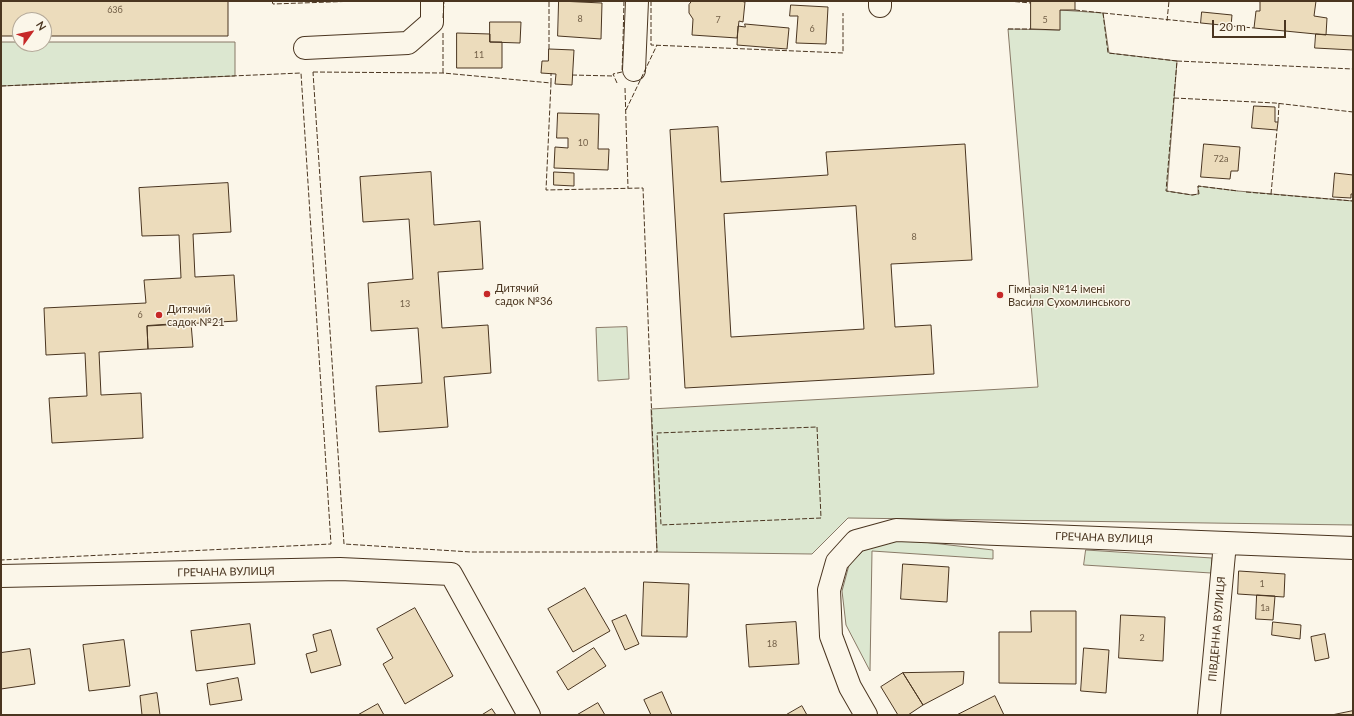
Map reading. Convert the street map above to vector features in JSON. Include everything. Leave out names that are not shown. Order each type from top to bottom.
[{"type":"street","points":[[305,48],[408,43],[432,22],[432,1]]},
{"type":"street","points":[[634,70],[637,1]]},
{"type":"street","name":"ГРЕЧАНА ВУЛИЦЯ","points":[[866,715],[850,687],[831,636],[829,590],[837,562],[856,541],[896,530],[1353,548]]},
{"type":"street","name":"ПІВДЕННА ВУЛИЦЯ","points":[[1209,715],[1224,543]]},
{"type":"street","name":"ГРЕЧАНА ВУЛИЦЯ","points":[[1,576],[340,569],[451,574],[529,715]]},
{"type":"green space","points":[[1060,10],[1103,13],[1109,53],[1177,61],[1167,191],[1192,195],[1198,194],[1198,186],[1353,201],[1353,525],[848,518],[812,554],[657,552],[651,409],[1038,387],[1008,29],[1059,30]]},
{"type":"green space","points":[[1,42],[12,42],[12,52],[52,52],[52,42],[235,42],[235,76],[1,86]]},
{"type":"green space","points":[[627,327],[629,379],[598,381],[596,328]]},
{"type":"green space","points":[[897,539],[993,550],[993,559],[872,551],[870,671],[846,625],[842,591],[849,565],[865,549]]},
{"type":"green space","points":[[1086,550],[1212,558],[1211,573],[1084,565]]},
{"type":"building","points":[[1,1],[228,1],[228,36],[52,36],[52,12],[12,12],[12,36],[1,36]]},
{"type":"building","points":[[559,1],[602,3],[601,39],[558,36]]},
{"type":"building","points":[[692,1],[745,2],[743,22],[739,21],[737,38],[692,35],[693,19],[689,13],[689,5]]},
{"type":"building","points":[[1031,1],[1075,1],[1075,10],[1060,10],[1060,30],[1031,29]]},
{"type":"building","points":[[1247,1],[1316,1],[1314,16],[1327,18],[1326,35],[1254,28],[1256,11],[1260,11],[1260,2]]},
{"type":"building","points":[[791,5],[828,7],[826,44],[796,43],[798,16],[790,16]]},
{"type":"building","points":[[1202,12],[1232,15],[1231,26],[1201,23]]},
{"type":"building","points":[[490,22],[521,22],[520,43],[490,42]]},
{"type":"building","points":[[745,24],[789,28],[787,49],[737,45],[738,26],[745,27]]},
{"type":"building","points":[[457,33],[490,34],[490,42],[502,42],[502,68],[457,68]]},
{"type":"building","points":[[1316,34],[1353,36],[1353,50],[1315,48]]},
{"type":"building","points":[[549,49],[574,50],[572,85],[555,84],[556,74],[541,73],[542,61],[548,61]]},
{"type":"building","points":[[1254,106],[1275,107],[1275,122],[1278,122],[1277,130],[1252,128]]},
{"type":"building","points":[[558,113],[599,114],[598,149],[609,149],[608,170],[554,168],[555,147],[568,148],[568,138],[557,138]]},
{"type":"building","points":[[718,127],[721,182],[828,175],[826,152],[965,144],[972,260],[891,264],[895,327],[931,325],[934,374],[685,388],[670,130]],"holes":[[[856,206],[864,329],[731,337],[724,214]]]},
{"type":"building","points":[[1204,144],[1240,147],[1238,171],[1231,171],[1230,179],[1201,177]]},
{"type":"building","points":[[431,172],[434,225],[480,221],[483,269],[438,272],[442,328],[488,325],[491,373],[444,377],[448,427],[379,432],[376,386],[422,383],[418,328],[371,331],[368,283],[413,279],[409,219],[363,222],[360,177]]},
{"type":"building","points":[[554,172],[574,173],[574,186],[554,185]]},
{"type":"building","points":[[1335,173],[1353,175],[1353,194],[1351,194],[1351,198],[1333,197]]},
{"type":"building","points":[[228,183],[231,232],[193,234],[195,277],[234,275],[237,321],[147,326],[148,349],[99,352],[101,395],[141,393],[143,438],[52,443],[49,398],[87,396],[85,353],[46,355],[44,308],[146,303],[144,280],[181,278],[179,235],[142,236],[139,188]]},
{"type":"building","points":[[191,323],[193,347],[148,349],[147,326]]},
{"type":"building","points":[[903,564],[949,567],[947,602],[901,599]]},
{"type":"building","points":[[1239,571],[1285,574],[1284,597],[1238,594]]},
{"type":"building","points":[[644,582],[689,584],[687,637],[642,636]]},
{"type":"building","points":[[585,588],[610,631],[573,652],[548,609]]},
{"type":"building","points":[[1257,595],[1275,596],[1273,620],[1256,619]]},
{"type":"building","points":[[415,608],[453,676],[405,704],[383,664],[393,658],[377,629]]},
{"type":"building","points":[[1031,611],[1076,611],[1076,684],[999,683],[999,632],[1031,632]]},
{"type":"building","points":[[626,615],[639,644],[625,650],[612,621]]},
{"type":"building","points":[[1121,615],[1165,617],[1163,661],[1119,658]]},
{"type":"building","points":[[796,622],[799,664],[749,667],[746,625]]},
{"type":"building","points":[[1273,622],[1301,625],[1300,639],[1272,635]]},
{"type":"building","points":[[250,624],[255,664],[196,671],[191,631]]},
{"type":"building","points":[[331,630],[341,665],[311,673],[306,654],[317,651],[313,635]]},
{"type":"building","points":[[1325,634],[1329,658],[1315,661],[1311,637]]},
{"type":"building","points":[[124,640],[130,686],[89,691],[83,645]]},
{"type":"building","points":[[594,648],[606,666],[568,690],[557,672]]},
{"type":"building","points":[[1084,648],[1109,650],[1106,693],[1081,691]]},
{"type":"building","points":[[30,649],[35,684],[1,689],[1,653]]},
{"type":"building","points":[[964,672],[963,684],[923,705],[903,673]]},
{"type":"building","points":[[903,673],[923,705],[908,715],[898,715],[881,687]]},
{"type":"building","points":[[238,678],[242,700],[210,705],[207,684]]},
{"type":"building","points":[[662,692],[672,715],[651,715],[644,700]]},
{"type":"building","points":[[157,693],[160,715],[142,715],[140,696]]},
{"type":"building","points":[[995,696],[1004,715],[957,715]]},
{"type":"building","points":[[598,703],[605,715],[577,715]]},
{"type":"building","points":[[378,704],[384,715],[358,715]]},
{"type":"building","points":[[802,706],[807,715],[786,715]]},
{"type":"building","points":[[492,709],[496,715],[482,715]]},
{"type":"building","points":[[1353,711],[1353,715],[1332,715]]},
{"type":"fence","points":[[272,1],[273,4],[358,1]]},
{"type":"fence","points":[[443,18],[444,1]]},
{"type":"fence","points":[[549,1],[549,49]]},
{"type":"fence","points":[[623,41],[624,1]]},
{"type":"fence","points":[[651,1],[651,45],[843,53],[843,13]]},
{"type":"fence","points":[[1008,1],[1031,3]]},
{"type":"fence","points":[[1167,21],[1169,1]]},
{"type":"fence","points":[[1075,10],[1103,13],[1108,53],[1177,61],[1166,191],[1192,195],[1199,194],[1198,186],[1238,191]]},
{"type":"fence","points":[[1103,13],[1201,23]]},
{"type":"fence","points":[[1231,26],[1254,28]]},
{"type":"fence","points":[[1008,29],[1031,29]]},
{"type":"fence","points":[[443,33],[443,73]]},
{"type":"fence","points":[[617,83],[613,74],[622,72],[623,44]]},
{"type":"fence","points":[[626,110],[657,45]]},
{"type":"fence","points":[[1177,61],[1353,69]]},
{"type":"fence","points":[[313,72],[443,73],[551,83],[546,190],[643,188],[657,552],[471,552],[344,544],[313,72]]},
{"type":"fence","points":[[1,86],[301,73],[331,544],[1,560]]},
{"type":"fence","points":[[551,73],[551,83]]},
{"type":"fence","points":[[572,75],[613,76]]},
{"type":"fence","points":[[625,88],[628,188]]},
{"type":"fence","points":[[1174,98],[1275,103],[1353,112]]},
{"type":"fence","points":[[1278,122],[1279,103]]},
{"type":"fence","points":[[1271,194],[1277,130]]},
{"type":"fence","points":[[1246,192],[1353,201]]},
{"type":"fence","points":[[817,427],[821,518],[661,525],[657,433],[817,427]]},
{"type":"place","name":"Дитячий садок №36","points":[[487,294]]},
{"type":"place","name":"Гімназія №14 імені Василя Сухомлинського","points":[[1000,295]]},
{"type":"place","name":"Дитячий садок №21","points":[[159,315]]}]
